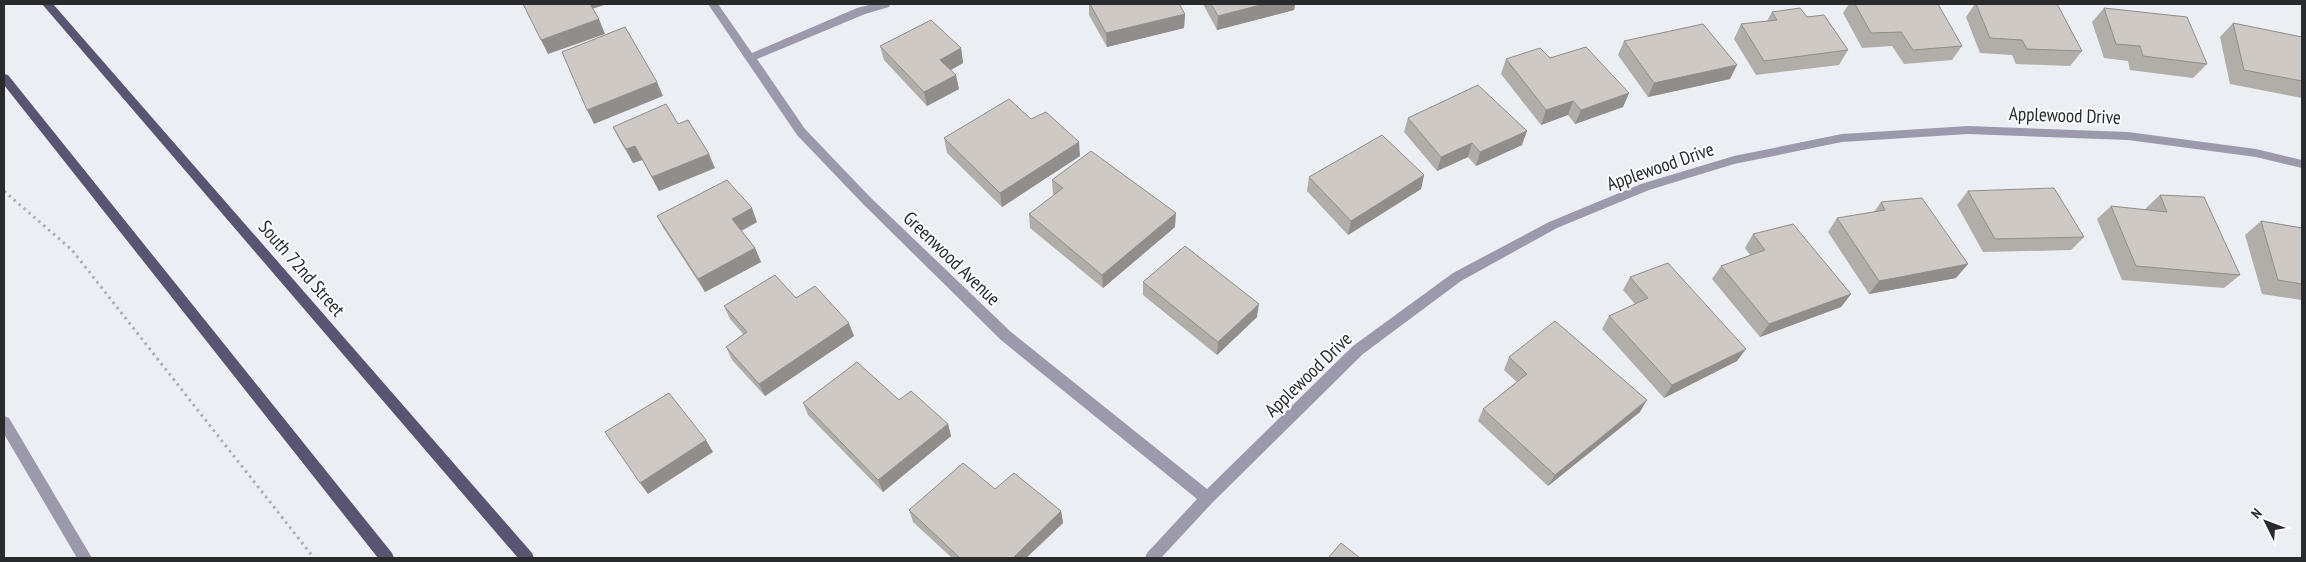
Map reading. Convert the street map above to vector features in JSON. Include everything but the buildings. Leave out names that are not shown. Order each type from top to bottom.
[{"type":"main road","name":"South 72nd Street","points":[[48,4],[527,558]]},
{"type":"main road","points":[[4,78],[387,558]]},
{"type":"street","name":"Greenwood Avenue","points":[[713,4],[801,132],[868,201],[1006,336],[1207,498]]},
{"type":"street","points":[[750,58],[861,11],[884,4]]},
{"type":"street","name":"Applewood Drive","points":[[1152,558],[1207,498],[1358,350],[1457,277],[1554,225],[1654,184],[1734,160],[1842,138],[1968,130],[2128,136],[2256,153],[2302,164]]},
{"type":"street","points":[[4,422],[85,558]]},
{"type":"path","points":[[4,191],[72,250],[314,558]]}]
